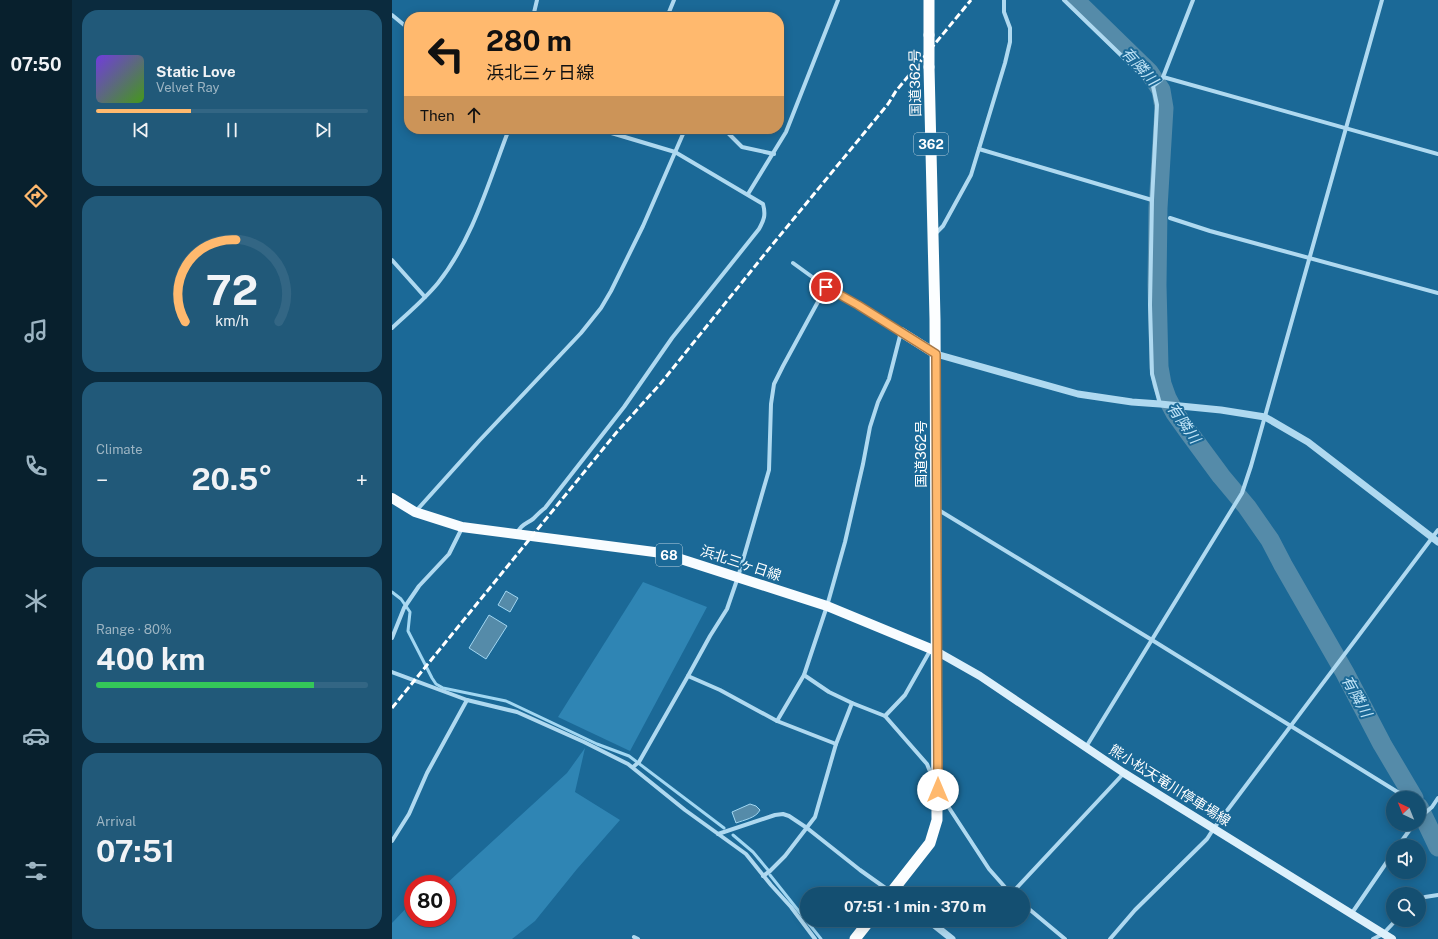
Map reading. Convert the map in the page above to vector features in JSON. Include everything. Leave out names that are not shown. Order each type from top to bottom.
[{"type":"highway","name":"国道362号","points":[[897,887],[930,843],[937,820],[938,790],[934,650],[936,354],[929,67],[929,0]]},
{"type":"highway","points":[[855,939],[864,927]]},
{"type":"main road","points":[[901,332],[936,354]]},
{"type":"main road","name":"浜北三ヶ日線","points":[[392,498],[415,512],[462,527],[662,553],[827,606],[934,650]]},
{"type":"main road","name":"熊小松天竜川停車場線","points":[[934,650],[980,676],[1124,773],[1392,939]]},
{"type":"street","points":[[534,12],[537,0]]},
{"type":"street","points":[[669,12],[674,0]]},
{"type":"street","points":[[748,194],[774,154],[786,132],[838,0]]},
{"type":"street","points":[[933,236],[943,226],[971,175],[1005,63],[1010,42],[1010,28],[1004,12],[1004,0]]},
{"type":"street","points":[[1064,0],[1153,86],[1157,105],[1152,200],[1150,305],[1152,374],[1161,404]]},
{"type":"street","points":[[1153,86],[1162,78],[1193,0]]},
{"type":"street","points":[[1086,747],[1242,493],[1265,417],[1330,179],[1382,0]]},
{"type":"street","points":[[392,15],[404,25]]},
{"type":"street","points":[[1162,78],[1438,154]]},
{"type":"street","points":[[392,328],[438,283],[452,263],[475,219],[507,134]]},
{"type":"street","points":[[517,534],[518,530],[523,524],[541,512],[555,496],[624,407],[672,338],[759,229],[765,218],[766,212],[763,204],[676,152],[615,134]]},
{"type":"street","points":[[415,512],[479,441],[581,333],[601,308],[643,226],[683,134]]},
{"type":"street","points":[[729,134],[742,147],[774,154]]},
{"type":"street","points":[[979,149],[1152,200]]},
{"type":"street","points":[[1170,218],[1305,258],[1309,257],[1438,293]]},
{"type":"street","points":[[392,260],[425,297]]},
{"type":"street","points":[[777,720],[804,675],[827,606],[845,542],[870,427],[878,402],[889,379],[901,332],[826,287],[793,263]]},
{"type":"street","points":[[634,766],[639,762],[710,636],[727,609],[738,577],[769,470],[771,404],[774,384],[826,287]]},
{"type":"street","points":[[936,354],[1078,394],[1132,402],[1221,410],[1265,417],[1308,442],[1435,540]]},
{"type":"street","points":[[936,509],[1152,640],[1396,791]]},
{"type":"street","points":[[392,638],[404,608],[419,586],[449,554],[462,527]]},
{"type":"street","points":[[1110,939],[1135,910],[1207,839],[1342,658],[1435,540],[1438,530]]},
{"type":"street","points":[[885,716],[905,695],[934,650]]},
{"type":"street","points":[[392,672],[467,700],[517,712],[634,766],[685,810],[746,854],[763,876],[792,907],[815,939]]},
{"type":"street","points":[[804,675],[829,692],[852,704],[885,716],[927,764],[938,790],[989,869],[1005,887]]},
{"type":"street","points":[[688,676],[726,693],[777,720],[836,744]]},
{"type":"street","points":[[392,841],[409,814],[427,773],[467,700]]},
{"type":"street","points":[[763,876],[785,856],[815,817],[836,744],[852,704]]},
{"type":"street","points":[[1018,887],[1124,773]]},
{"type":"street","points":[[1426,812],[1432,807],[1438,798]]},
{"type":"street","points":[[718,834],[775,815],[782,814],[789,816],[807,828],[884,887]]},
{"type":"street","points":[[1352,914],[1386,863]]},
{"type":"street","points":[[1426,897],[1438,894]]},
{"type":"street","points":[[1030,910],[1065,939]]},
{"type":"street","points":[[937,927],[952,939]]},
{"type":"street","points":[[1373,939],[1383,934],[1390,927]]},
{"type":"shaded area","points":[[643,582],[707,607],[630,751],[558,717]]},
{"type":"shaded area","points":[[506,591],[518,598],[510,612],[498,605]]},
{"type":"shaded area","points":[[489,615],[507,626],[486,659],[469,648]]},
{"type":"shaded area","points":[[585,748],[575,792],[620,820],[577,869],[535,921],[512,939],[392,939],[392,923],[404,910],[404,927],[456,927],[456,875],[567,773]]},
{"type":"shaded area","points":[[750,804],[756,806],[760,810],[758,813],[750,818],[736,823],[732,812]]},
{"type":"waterway","name":"有隣川","points":[[1075,0],[1149,72],[1161,90],[1164,108],[1158,208],[1157,285],[1159,367],[1162,384],[1167,398],[1175,413],[1190,434],[1221,476],[1247,507],[1270,540],[1345,673],[1382,744],[1410,791]]},
{"type":"waterway","points":[[392,592],[401,599],[410,612],[408,631],[436,684],[443,688],[506,701],[597,744],[629,756],[724,828]]},
{"type":"waterway","name":"有隣川","points":[[1426,822],[1438,847]]},
{"type":"waterway","points":[[733,835],[753,852],[768,870]]},
{"type":"waterway","points":[[770,875],[821,939]]},
{"type":"railway","points":[[392,708],[616,433],[661,383],[971,0]]},
{"type":"route","points":[[826,287],[858,305],[936,354],[938,790]]}]
